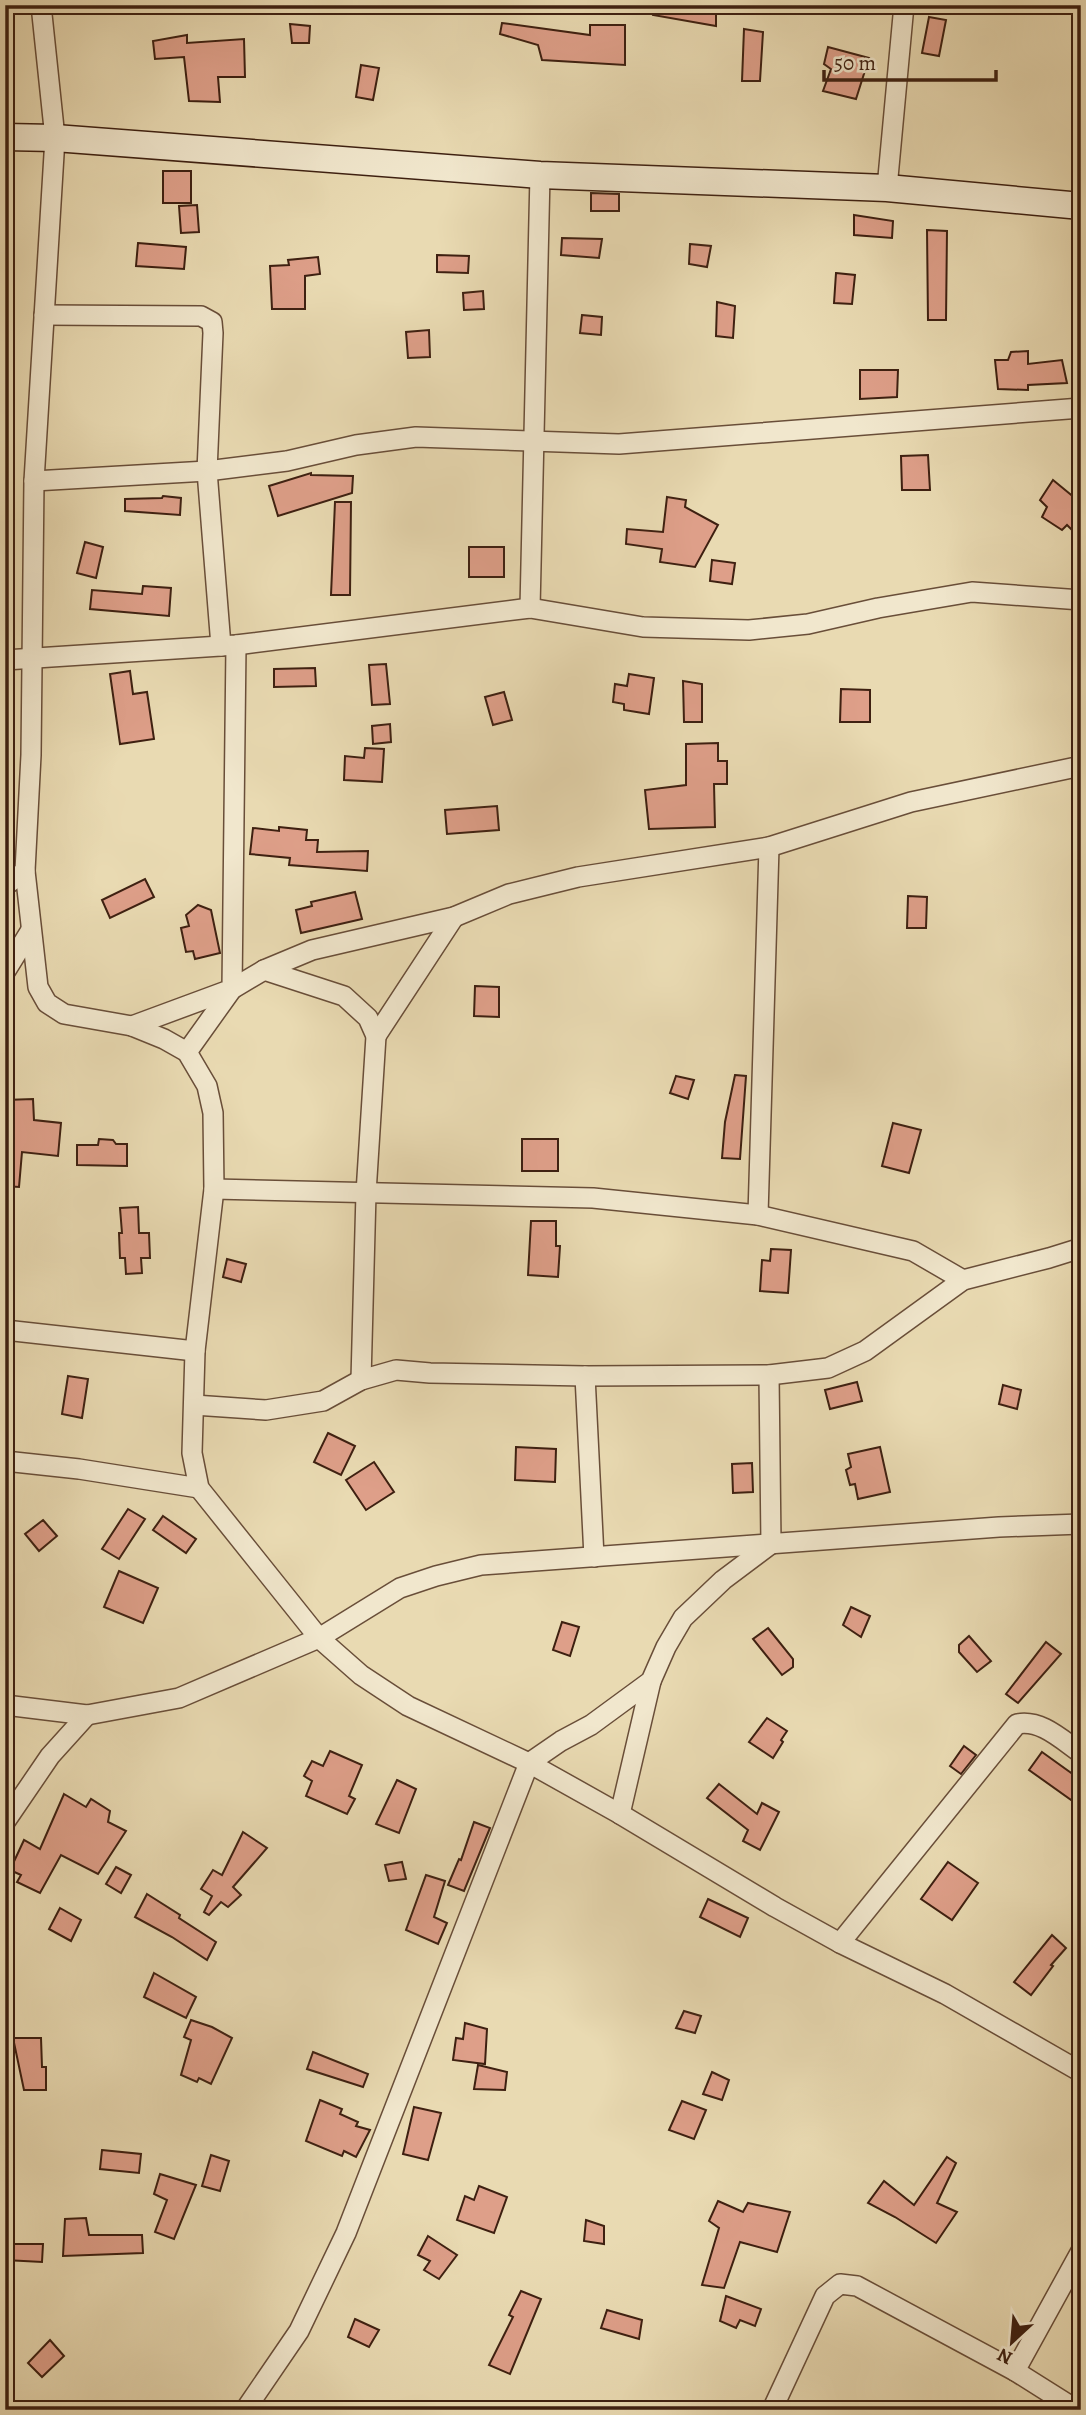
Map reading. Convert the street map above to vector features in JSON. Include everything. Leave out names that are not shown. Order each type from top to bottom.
[{"type":"street","points":[[41,5],[55,138],[34,481],[31,755],[25,872],[31,930],[38,987],[47,1003],[64,1014],[132,1026],[164,1039],[187,1052],[207,1086],[213,1113],[214,1189],[195,1351],[192,1453],[199,1488],[319,1638],[361,1675],[408,1706],[528,1763],[620,1814],[775,1907],[840,1943],[946,1994],[1081,2072]]},
{"type":"street","points":[[887,188],[904,5]]},
{"type":"street","points":[[5,137],[55,138],[540,174],[887,188],[1081,206]]},
{"type":"street","points":[[530,608],[540,174]]},
{"type":"street","points":[[44,315],[201,316],[212,322],[207,471],[229,646],[232,989],[187,1052]]},
{"type":"street","points":[[34,481],[207,471],[287,461],[356,446],[416,437],[619,444],[1081,408]]},
{"type":"street","points":[[5,660],[229,646],[530,608],[643,627],[749,630],[808,624],[878,608],[972,592],[1081,600]]},
{"type":"street","points":[[132,1026],[232,989],[264,970],[312,950],[454,917],[509,894],[578,877],[769,847],[911,802],[1081,766]]},
{"type":"street","points":[[758,1215],[769,847]]},
{"type":"street","points":[[5,886],[25,872]]},
{"type":"street","points":[[376,1036],[454,917]]},
{"type":"street","points":[[5,972],[31,930]]},
{"type":"street","points":[[264,970],[344,996],[368,1018],[376,1036],[366,1193],[361,1380]]},
{"type":"street","points":[[214,1189],[593,1198],[758,1215],[913,1251],[963,1280]]},
{"type":"street","points":[[194,1405],[266,1410],[323,1401],[361,1380],[396,1370],[585,1376],[769,1376],[828,1368],[865,1350],[963,1280],[1081,1248]]},
{"type":"street","points":[[5,1330],[195,1351]]},
{"type":"street","points":[[585,1376],[594,1557]]},
{"type":"street","points":[[769,1376],[771,1544]]},
{"type":"street","points":[[5,1461],[79,1469],[199,1488]]},
{"type":"street","points":[[5,1705],[87,1715],[179,1698],[319,1638],[400,1588],[481,1565],[999,1527],[1081,1524]]},
{"type":"street","points":[[620,1814],[651,1681],[666,1647],[684,1618],[723,1580],[771,1544]]},
{"type":"street","points":[[245,2410],[299,2331],[346,2233],[528,1763],[591,1725],[651,1681]]},
{"type":"street","points":[[5,1822],[50,1756],[87,1715]]},
{"type":"street","points":[[840,1943],[1017,1724],[1028,1722],[1039,1725],[1081,1753]]},
{"type":"street","points":[[1015,2371],[1081,2251]]},
{"type":"street","points":[[772,2410],[825,2296],[840,2284],[857,2286],[1015,2371],[1077,2410]]},
{"type":"building","points":[[654,5],[716,5],[716,26],[653,15]]},
{"type":"building","points":[[929,17],[946,20],[939,56],[922,53]]},
{"type":"building","points":[[502,23],[590,35],[590,25],[625,25],[625,65],[542,60],[538,45],[500,34]]},
{"type":"building","points":[[290,24],[310,26],[309,43],[292,43]]},
{"type":"building","points":[[744,29],[763,32],[760,81],[742,81]]},
{"type":"building","points":[[187,35],[187,43],[244,39],[245,77],[218,77],[220,102],[189,101],[184,57],[155,59],[153,41]]},
{"type":"building","points":[[828,47],[869,58],[856,99],[823,91],[831,69],[824,64]]},
{"type":"building","points":[[361,65],[379,68],[373,100],[356,97]]},
{"type":"building","points":[[163,171],[191,171],[191,203],[163,203]]},
{"type":"building","points":[[591,193],[619,194],[619,211],[591,211]]},
{"type":"building","points":[[197,205],[199,232],[181,233],[179,206]]},
{"type":"building","points":[[854,215],[893,221],[892,238],[854,235]]},
{"type":"building","points":[[927,230],[947,231],[946,320],[928,320]]},
{"type":"building","points":[[562,238],[602,239],[599,258],[561,255]]},
{"type":"building","points":[[138,243],[186,247],[184,269],[136,266]]},
{"type":"building","points":[[690,244],[711,246],[707,267],[689,264]]},
{"type":"building","points":[[437,255],[469,256],[468,273],[437,272]]},
{"type":"building","points":[[318,257],[320,274],[305,276],[305,309],[272,309],[270,266],[289,265],[288,260]]},
{"type":"building","points":[[836,273],[855,275],[852,304],[834,303]]},
{"type":"building","points":[[483,291],[484,309],[464,310],[463,293]]},
{"type":"building","points":[[717,302],[735,306],[733,338],[716,336]]},
{"type":"building","points":[[582,315],[602,317],[601,335],[580,333]]},
{"type":"building","points":[[429,330],[430,357],[408,358],[406,332]]},
{"type":"building","points":[[1028,351],[1028,364],[1062,360],[1067,383],[1028,385],[1028,390],[998,389],[995,360],[1008,360],[1011,352]]},
{"type":"building","points":[[860,370],[898,370],[897,397],[860,399]]},
{"type":"building","points":[[928,455],[930,490],[902,490],[901,456]]},
{"type":"building","points":[[311,473],[353,476],[352,493],[278,516],[269,486]]},
{"type":"building","points":[[1053,480],[1081,503],[1081,520],[1073,531],[1067,525],[1062,530],[1042,517],[1047,507],[1040,500]]},
{"type":"building","points":[[163,496],[181,498],[180,515],[125,511],[125,499]]},
{"type":"building","points":[[667,497],[686,500],[685,507],[718,525],[695,567],[660,562],[662,549],[626,544],[627,529],[663,532]]},
{"type":"building","points":[[335,502],[351,502],[350,595],[331,595]]},
{"type":"building","points":[[85,542],[103,547],[96,578],[77,573]]},
{"type":"building","points":[[469,547],[504,547],[504,577],[469,577]]},
{"type":"building","points":[[712,560],[735,563],[732,584],[710,581]]},
{"type":"building","points":[[143,586],[171,588],[169,616],[90,609],[92,590],[142,594]]},
{"type":"building","points":[[386,664],[390,704],[372,705],[369,665]]},
{"type":"building","points":[[315,668],[316,686],[274,687],[274,669]]},
{"type":"building","points":[[130,671],[133,694],[147,692],[154,739],[120,744],[110,674]]},
{"type":"building","points":[[629,674],[654,678],[649,714],[624,710],[624,704],[613,702],[615,684],[627,686]]},
{"type":"building","points":[[683,681],[702,684],[702,722],[684,722]]},
{"type":"building","points":[[841,689],[870,690],[870,722],[840,722]]},
{"type":"building","points":[[504,692],[512,720],[493,725],[485,697]]},
{"type":"building","points":[[390,724],[391,742],[373,744],[372,726]]},
{"type":"building","points":[[718,743],[718,761],[727,761],[727,784],[714,784],[715,827],[649,829],[645,790],[686,785],[686,744]]},
{"type":"building","points":[[365,748],[384,749],[382,782],[344,780],[345,756],[364,758]]},
{"type":"building","points":[[497,806],[499,830],[447,834],[445,810]]},
{"type":"building","points":[[279,827],[307,830],[306,840],[318,840],[317,852],[368,851],[367,871],[289,865],[290,858],[250,854],[253,828],[279,831]]},
{"type":"building","points":[[145,879],[154,897],[110,918],[102,900]]},
{"type":"building","points":[[355,892],[362,919],[301,933],[296,910],[312,906],[311,902]]},
{"type":"building","points":[[908,896],[927,897],[926,928],[907,928]]},
{"type":"building","points":[[198,905],[211,910],[220,953],[195,959],[193,951],[186,952],[181,928],[189,926],[186,915]]},
{"type":"building","points":[[475,986],[499,987],[499,1017],[474,1016]]},
{"type":"building","points":[[735,1075],[746,1076],[740,1159],[722,1158],[725,1122]]},
{"type":"building","points":[[676,1076],[694,1080],[688,1099],[670,1093]]},
{"type":"building","points":[[33,1099],[34,1120],[61,1123],[58,1156],[22,1152],[19,1187],[5,1186],[5,1100]]},
{"type":"building","points":[[893,1123],[921,1130],[909,1173],[882,1166]]},
{"type":"building","points":[[99,1139],[127,1144],[127,1166],[77,1165],[77,1145],[98,1145]]},
{"type":"building","points":[[522,1139],[558,1139],[558,1171],[522,1171]]},
{"type":"building","points":[[138,1207],[139,1233],[149,1233],[150,1258],[141,1258],[142,1273],[126,1274],[125,1258],[120,1258],[120,1208]]},
{"type":"building","points":[[531,1221],[556,1221],[556,1246],[560,1246],[558,1277],[528,1275]]},
{"type":"building","points":[[771,1249],[791,1250],[788,1293],[760,1291],[762,1260],[770,1261]]},
{"type":"building","points":[[227,1259],[246,1264],[241,1282],[223,1277]]},
{"type":"building","points":[[68,1376],[88,1379],[82,1418],[62,1414]]},
{"type":"building","points":[[857,1382],[862,1401],[830,1409],[825,1390]]},
{"type":"building","points":[[1003,1385],[1021,1390],[1017,1409],[999,1404]]},
{"type":"building","points":[[328,1433],[355,1446],[341,1475],[314,1462]]},
{"type":"building","points":[[516,1447],[556,1449],[555,1482],[515,1480]]},
{"type":"building","points":[[880,1447],[890,1492],[858,1499],[855,1484],[850,1485],[846,1470],[851,1467],[848,1454]]},
{"type":"building","points":[[374,1462],[394,1492],[366,1510],[346,1480]]},
{"type":"building","points":[[752,1463],[753,1492],[733,1493],[732,1464]]},
{"type":"building","points":[[128,1509],[145,1519],[119,1559],[102,1549]]},
{"type":"building","points":[[163,1516],[196,1539],[186,1553],[153,1530]]},
{"type":"building","points":[[43,1520],[57,1536],[39,1551],[25,1534]]},
{"type":"building","points":[[119,1571],[158,1588],[143,1623],[104,1607]]},
{"type":"building","points":[[851,1607],[870,1616],[861,1637],[843,1625]]},
{"type":"building","points":[[562,1622],[579,1627],[570,1656],[553,1650]]},
{"type":"building","points":[[768,1628],[793,1659],[793,1667],[782,1675],[753,1639]]},
{"type":"building","points":[[969,1636],[991,1661],[977,1672],[959,1652],[959,1645]]},
{"type":"building","points":[[1046,1642],[1061,1654],[1018,1703],[1006,1694]]},
{"type":"building","points":[[767,1718],[787,1731],[773,1758],[749,1742]]},
{"type":"building","points":[[964,1746],[976,1755],[961,1774],[950,1766]]},
{"type":"building","points":[[330,1751],[362,1765],[349,1796],[355,1799],[347,1814],[306,1796],[312,1781],[304,1776],[312,1761],[323,1766]]},
{"type":"building","points":[[1042,1752],[1081,1780],[1081,1807],[1029,1770]]},
{"type":"building","points":[[397,1780],[416,1789],[399,1833],[376,1824]]},
{"type":"building","points":[[719,1784],[757,1814],[762,1803],[779,1812],[760,1850],[743,1841],[748,1830],[707,1798]]},
{"type":"building","points":[[64,1794],[86,1807],[91,1799],[110,1811],[108,1822],[126,1831],[98,1874],[61,1855],[40,1893],[17,1882],[21,1875],[10,1870],[24,1840],[40,1849]]},
{"type":"building","points":[[474,1822],[490,1828],[464,1891],[448,1885],[459,1859],[461,1860]]},
{"type":"building","points":[[243,1832],[267,1848],[233,1887],[241,1895],[228,1907],[221,1902],[209,1915],[204,1912],[212,1896],[201,1889],[213,1870],[222,1875]]},
{"type":"building","points":[[402,1862],[406,1879],[389,1881],[385,1865]]},
{"type":"building","points":[[948,1862],[978,1883],[952,1920],[921,1899]]},
{"type":"building","points":[[116,1867],[131,1875],[121,1893],[106,1884]]},
{"type":"building","points":[[426,1875],[445,1881],[434,1917],[447,1923],[438,1944],[406,1930]]},
{"type":"building","points":[[147,1894],[216,1942],[207,1960],[135,1917]]},
{"type":"building","points":[[708,1899],[748,1918],[740,1937],[700,1917]]},
{"type":"building","points":[[60,1908],[81,1920],[71,1941],[49,1929]]},
{"type":"building","points":[[1052,1935],[1066,1948],[1031,1995],[1014,1982]]},
{"type":"building","points":[[154,1973],[196,1997],[186,2018],[144,1997]]},
{"type":"building","points":[[684,2011],[701,2016],[695,2033],[676,2028]]},
{"type":"building","points":[[191,2020],[232,2038],[211,2084],[199,2078],[197,2082],[181,2075],[191,2040],[184,2037]]},
{"type":"building","points":[[465,2023],[487,2029],[485,2064],[453,2060],[456,2038],[463,2039]]},
{"type":"building","points":[[13,2038],[41,2038],[42,2067],[46,2067],[46,2090],[24,2090]]},
{"type":"building","points":[[313,2052],[368,2074],[363,2087],[307,2069]]},
{"type":"building","points":[[478,2065],[507,2072],[505,2090],[474,2089]]},
{"type":"building","points":[[712,2072],[729,2080],[722,2100],[703,2094]]},
{"type":"building","points":[[320,2100],[342,2109],[340,2114],[358,2122],[356,2126],[370,2130],[356,2157],[344,2151],[342,2156],[306,2141]]},
{"type":"building","points":[[682,2101],[706,2110],[694,2139],[669,2130]]},
{"type":"building","points":[[414,2107],[441,2113],[428,2160],[403,2154]]},
{"type":"building","points":[[102,2150],[141,2154],[139,2173],[100,2169]]},
{"type":"building","points":[[211,2155],[229,2161],[220,2191],[202,2186]]},
{"type":"building","points":[[947,2157],[956,2163],[937,2203],[957,2212],[936,2243],[868,2203],[884,2181],[914,2205]]},
{"type":"building","points":[[160,2174],[196,2185],[174,2239],[155,2232],[167,2200],[154,2194]]},
{"type":"building","points":[[479,2186],[507,2197],[494,2233],[457,2220],[465,2196],[474,2200]]},
{"type":"building","points":[[718,2201],[743,2212],[748,2203],[790,2212],[777,2252],[740,2242],[724,2288],[702,2285],[719,2228],[709,2221]]},
{"type":"building","points":[[86,2218],[89,2235],[142,2235],[143,2253],[63,2256],[65,2219]]},
{"type":"building","points":[[586,2220],[604,2226],[604,2244],[584,2241]]},
{"type":"building","points":[[428,2236],[457,2255],[439,2279],[424,2270],[430,2261],[418,2255]]},
{"type":"building","points":[[5,2244],[43,2244],[42,2262],[5,2260]]},
{"type":"building","points":[[521,2291],[541,2299],[510,2374],[489,2365],[513,2317],[509,2315]]},
{"type":"building","points":[[726,2296],[761,2309],[755,2326],[740,2320],[736,2328],[720,2321]]},
{"type":"building","points":[[607,2310],[642,2320],[639,2339],[601,2328]]},
{"type":"building","points":[[355,2319],[379,2330],[369,2347],[348,2337]]},
{"type":"building","points":[[50,2340],[64,2356],[42,2377],[28,2363]]}]
